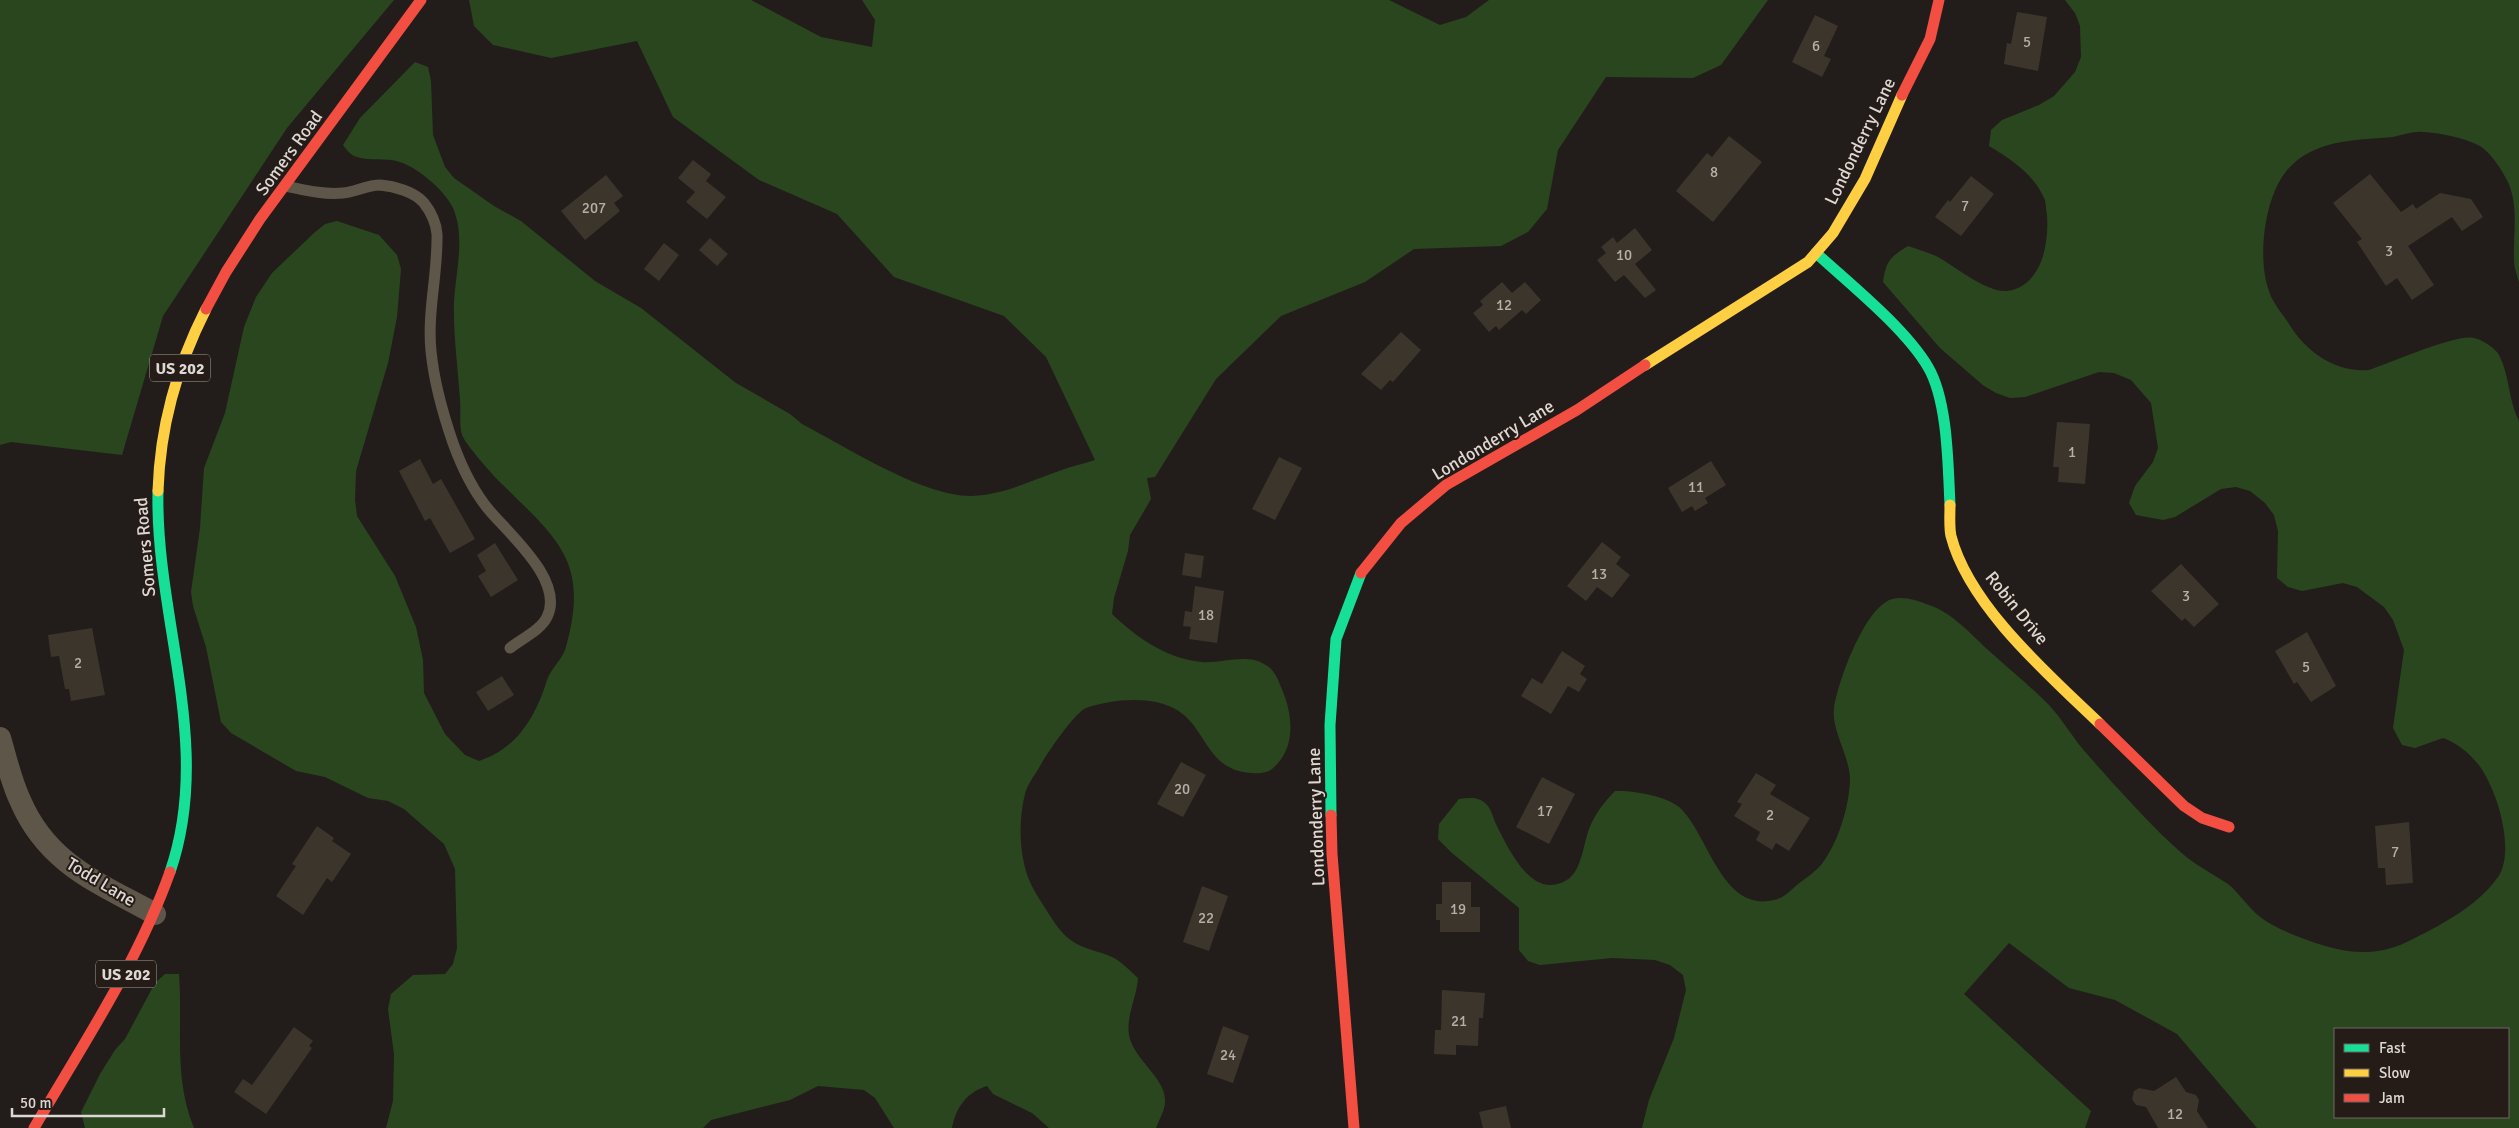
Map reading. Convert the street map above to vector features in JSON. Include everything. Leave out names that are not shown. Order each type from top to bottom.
[{"type":"street","name":"Somers Road","points":[[34,1128],[129,969],[155,914],[169,878],[179,840],[187,766],[181,685],[158,539],[157,498],[159,460],[165,421],[176,380],[209,303],[256,225],[421,0]]},
{"type":"street","name":"Londonderry Lane","points":[[1354,1128],[1332,854],[1330,725],[1332,675],[1336,640],[1360,575],[1402,523],[1446,485],[1577,410],[1679,342],[1808,262],[1833,233],[1865,179],[1885,130],[1930,39],[1939,0]]},
{"type":"street","name":"Robin Drive","points":[[1816,253],[1897,329],[1928,367],[1939,394],[1947,454],[1951,535],[1962,567],[1992,612],[2041,667],[2184,806],[2202,818],[2229,827]]},
{"type":"street","name":"Todd Lane","points":[[0,738],[20,800],[38,833],[67,864],[155,914]]},
{"type":"lane","points":[[286,186],[319,193],[342,193],[379,185],[406,191],[424,202],[434,219],[437,234],[430,321],[431,352],[441,402],[454,445],[488,510],[508,529],[536,566],[548,586],[551,604],[547,618],[510,648]]},
{"type":"green space","points":[[0,0],[394,0],[287,128],[163,316],[122,455],[11,442],[0,445]]},
{"type":"green space","points":[[469,0],[751,0],[821,37],[872,47],[875,20],[862,0],[1389,0],[1440,25],[1466,17],[1489,0],[1768,0],[1721,65],[1693,78],[1606,77],[1558,150],[1547,209],[1528,232],[1501,246],[1414,249],[1365,282],[1281,316],[1216,379],[1155,477],[1147,478],[1151,499],[1130,535],[1128,551],[1114,598],[1112,614],[1142,639],[1176,656],[1201,662],[1249,659],[1267,666],[1273,671],[1285,697],[1290,719],[1289,741],[1280,761],[1268,771],[1251,773],[1236,770],[1225,764],[1208,747],[1187,718],[1167,705],[1145,700],[1132,700],[1096,705],[1086,708],[1075,717],[1047,754],[1026,791],[1021,816],[1022,850],[1026,872],[1037,895],[1057,926],[1068,938],[1076,944],[1115,959],[1138,978],[1128,1028],[1132,1044],[1156,1077],[1164,1094],[1164,1108],[1156,1128],[1049,1128],[1032,1113],[993,1094],[987,1086],[968,1096],[956,1113],[952,1128],[894,1128],[875,1098],[864,1090],[818,1086],[790,1100],[711,1120],[703,1128],[386,1128],[393,1101],[394,1054],[388,1009],[391,994],[413,975],[445,974],[453,964],[457,948],[455,869],[444,844],[404,809],[388,801],[368,798],[325,777],[296,771],[231,733],[221,722],[206,647],[193,606],[191,592],[200,528],[204,468],[225,413],[244,327],[256,297],[272,273],[325,224],[337,221],[379,235],[397,255],[401,269],[397,317],[388,363],[356,471],[355,500],[357,516],[395,576],[416,627],[423,660],[424,693],[445,734],[465,755],[479,761],[492,756],[504,748],[523,730],[531,718],[549,676],[566,647],[572,618],[574,594],[571,574],[564,556],[554,539],[540,522],[487,468],[462,435],[454,313],[459,241],[456,217],[452,206],[436,186],[422,174],[407,165],[389,160],[359,158],[350,153],[343,145],[360,118],[415,62],[428,67],[431,81],[433,135],[445,167],[454,178],[494,206],[521,221],[595,281],[641,308],[736,383],[790,414],[802,424],[909,480],[953,494],[972,496],[995,493],[1095,460],[1046,357],[1004,316],[894,277],[837,214],[759,180],[673,117],[637,41],[551,58],[493,45],[474,26]]},
{"type":"green space","points":[[2065,0],[2519,0],[2519,282],[2514,263],[2515,221],[2513,201],[2508,182],[2491,156],[2478,145],[2444,134],[2416,132],[2393,137],[2340,142],[2315,150],[2304,156],[2283,175],[2276,189],[2266,223],[2263,258],[2268,288],[2277,307],[2296,334],[2313,352],[2334,364],[2345,368],[2369,370],[2453,340],[2465,338],[2474,338],[2485,342],[2495,350],[2503,363],[2515,413],[2519,421],[2519,1128],[2257,1128],[2177,1034],[2115,1000],[2069,988],[2009,943],[1964,994],[2091,1111],[2085,1128],[1642,1128],[1649,1100],[1674,1038],[1686,990],[1683,975],[1670,965],[1655,960],[1612,958],[1540,965],[1528,961],[1519,950],[1519,908],[1452,853],[1438,839],[1439,824],[1459,799],[1477,799],[1484,802],[1491,811],[1516,861],[1532,878],[1550,885],[1561,883],[1574,873],[1582,856],[1591,824],[1607,799],[1615,791],[1639,793],[1658,797],[1679,807],[1699,834],[1728,883],[1741,894],[1756,901],[1781,898],[1821,865],[1833,846],[1842,825],[1850,780],[1847,762],[1835,725],[1834,708],[1836,697],[1852,651],[1868,621],[1886,602],[1901,598],[1918,601],[1937,608],[1960,624],[2049,705],[2081,747],[2162,835],[2200,867],[2228,884],[2259,916],[2284,931],[2326,946],[2353,952],[2379,951],[2393,948],[2457,915],[2479,898],[2498,877],[2503,866],[2505,836],[2492,788],[2478,764],[2462,748],[2443,738],[2415,748],[2402,745],[2393,728],[2404,650],[2393,620],[2384,607],[2357,587],[2343,583],[2302,591],[2288,587],[2277,578],[2278,531],[2274,515],[2265,503],[2250,491],[2236,487],[2221,489],[2175,517],[2163,520],[2136,515],[2129,503],[2135,486],[2153,462],[2158,448],[2151,403],[2131,380],[2114,373],[2099,372],[2025,397],[2010,398],[1996,393],[1984,386],[1940,348],[1883,282],[1887,264],[1897,253],[1908,246],[1936,256],[1980,283],[1999,290],[2007,291],[2019,287],[2036,272],[2041,262],[2047,238],[2045,200],[2035,183],[2022,168],[1989,146],[1991,130],[2002,120],[2039,105],[2054,96],[2075,72],[2081,57],[2080,26],[2075,13]]},
{"type":"green space","points":[[165,974],[179,974],[181,1071],[187,1109],[194,1128],[85,1128],[81,1112],[100,1074],[115,1050],[125,1039],[155,983]]},
{"type":"building","points":[[2017,12],[2047,17],[2038,71],[2004,64],[2007,43],[2011,44]]},
{"type":"building","points":[[1815,15],[1838,26],[1824,56],[1831,59],[1822,77],[1792,62]]},
{"type":"building","points":[[1729,136],[1762,162],[1713,222],[1676,191],[1707,153],[1712,157]]},
{"type":"building","points":[[693,160],[711,174],[706,181],[726,197],[707,219],[686,202],[695,192],[678,178]]},
{"type":"building","points":[[2370,174],[2401,212],[2413,204],[2416,209],[2440,193],[2471,199],[2483,217],[2462,231],[2452,217],[2408,246],[2434,285],[2412,300],[2397,278],[2386,286],[2357,242],[2362,239],[2333,203]]},
{"type":"building","points":[[606,175],[623,196],[614,203],[620,211],[585,240],[561,211]]},
{"type":"building","points":[[1971,176],[1994,194],[1961,236],[1935,217]]},
{"type":"building","points":[[1635,228],[1652,250],[1635,264],[1656,290],[1645,298],[1624,275],[1615,282],[1597,260],[1606,253],[1601,247],[1613,237],[1617,243]]},
{"type":"building","points":[[710,238],[728,254],[717,266],[699,250]]},
{"type":"building","points":[[664,243],[679,255],[659,281],[644,269]]},
{"type":"building","points":[[1502,282],[1512,293],[1525,282],[1541,300],[1526,314],[1522,310],[1499,330],[1496,326],[1489,332],[1473,313],[1483,305],[1480,301]]},
{"type":"building","points":[[1401,332],[1421,350],[1393,382],[1390,380],[1381,390],[1361,374]]},
{"type":"building","points":[[2057,422],[2090,424],[2085,484],[2058,482],[2059,467],[2053,467]]},
{"type":"building","points":[[1279,457],[1302,468],[1275,520],[1252,509]]},
{"type":"building","points":[[420,459],[433,484],[441,479],[475,539],[450,553],[430,518],[425,521],[399,471]]},
{"type":"building","points":[[1711,461],[1726,485],[1705,498],[1708,503],[1695,511],[1692,506],[1682,512],[1668,488]]},
{"type":"building","points":[[1602,542],[1621,557],[1616,564],[1630,575],[1612,598],[1597,587],[1586,601],[1567,586]]},
{"type":"building","points":[[495,543],[518,580],[491,597],[478,576],[486,571],[477,555]]},
{"type":"building","points":[[1185,553],[1204,556],[1201,578],[1182,575]]},
{"type":"building","points":[[2181,564],[2219,604],[2194,627],[2185,618],[2182,621],[2151,591]]},
{"type":"building","points":[[1195,586],[1224,591],[1217,643],[1189,639],[1191,627],[1183,626],[1185,611],[1192,612]]},
{"type":"building","points":[[92,628],[105,695],[71,701],[69,689],[65,689],[59,656],[51,657],[48,635]]},
{"type":"building","points":[[2307,632],[2336,686],[2311,702],[2297,682],[2294,684],[2275,651]]},
{"type":"building","points":[[1562,651],[1585,666],[1580,674],[1587,679],[1579,692],[1568,686],[1551,714],[1521,696],[1532,678],[1542,684]]},
{"type":"building","points":[[502,676],[514,695],[488,711],[476,692]]},
{"type":"building","points":[[1181,762],[1206,775],[1183,817],[1157,804]]},
{"type":"building","points":[[1756,773],[1776,785],[1770,794],[1810,818],[1789,851],[1776,843],[1772,850],[1756,840],[1760,832],[1734,816],[1742,804],[1737,802]]},
{"type":"building","points":[[1542,777],[1575,794],[1549,844],[1516,827]]},
{"type":"building","points":[[2409,822],[2413,883],[2386,885],[2385,868],[2378,868],[2375,826]]},
{"type":"building","points":[[317,826],[334,838],[332,841],[351,854],[332,882],[327,878],[303,915],[276,896],[296,866],[292,864]]},
{"type":"building","points":[[1442,882],[1471,882],[1471,907],[1480,907],[1480,932],[1440,932],[1440,920],[1436,920],[1436,904],[1442,904]]},
{"type":"building","points":[[1202,886],[1228,896],[1209,951],[1183,942]]},
{"type":"building","points":[[1442,990],[1485,993],[1483,1018],[1479,1018],[1478,1046],[1456,1045],[1456,1055],[1434,1054],[1435,1030],[1441,1030]]},
{"type":"building","points":[[1223,1026],[1249,1036],[1233,1083],[1207,1074]]},
{"type":"building","points":[[294,1027],[313,1041],[309,1046],[312,1048],[266,1114],[234,1092],[243,1079],[252,1085]]},
{"type":"building","points":[[2176,1077],[2186,1092],[2196,1095],[2199,1100],[2197,1111],[2208,1128],[2158,1128],[2146,1107],[2136,1105],[2132,1099],[2134,1091],[2139,1088],[2154,1091]]},
{"type":"building","points":[[1506,1106],[1511,1128],[1483,1128],[1479,1112]]},
{"type":"traffic: fast","points":[[1816,253],[1860,292],[1906,337],[1928,367],[1935,381],[1943,415],[1946,434],[1950,505]]},
{"type":"traffic: fast","points":[[158,491],[159,539],[185,729],[186,777],[182,824],[170,872]]},
{"type":"traffic: fast","points":[[1331,815],[1330,725],[1336,639],[1361,573]]},
{"type":"traffic: slow","points":[[1645,365],[1808,262],[1833,233],[1865,179],[1902,95]]},
{"type":"traffic: slow","points":[[158,491],[162,443],[172,397],[187,352],[206,309]]},
{"type":"traffic: slow","points":[[1950,505],[1951,536],[1960,562],[1975,588],[2013,638],[2100,724]]},
{"type":"traffic: jam","points":[[206,309],[226,272],[260,219],[421,0]]},
{"type":"traffic: jam","points":[[1902,95],[1930,39],[1939,0]]},
{"type":"traffic: jam","points":[[1361,573],[1401,523],[1446,485],[1577,410],[1645,365]]},
{"type":"traffic: jam","points":[[2100,724],[2184,806],[2202,818],[2229,827]]},
{"type":"traffic: jam","points":[[1331,815],[1332,854],[1354,1128]]},
{"type":"traffic: jam","points":[[34,1128],[108,1003],[142,939],[170,872]]}]
